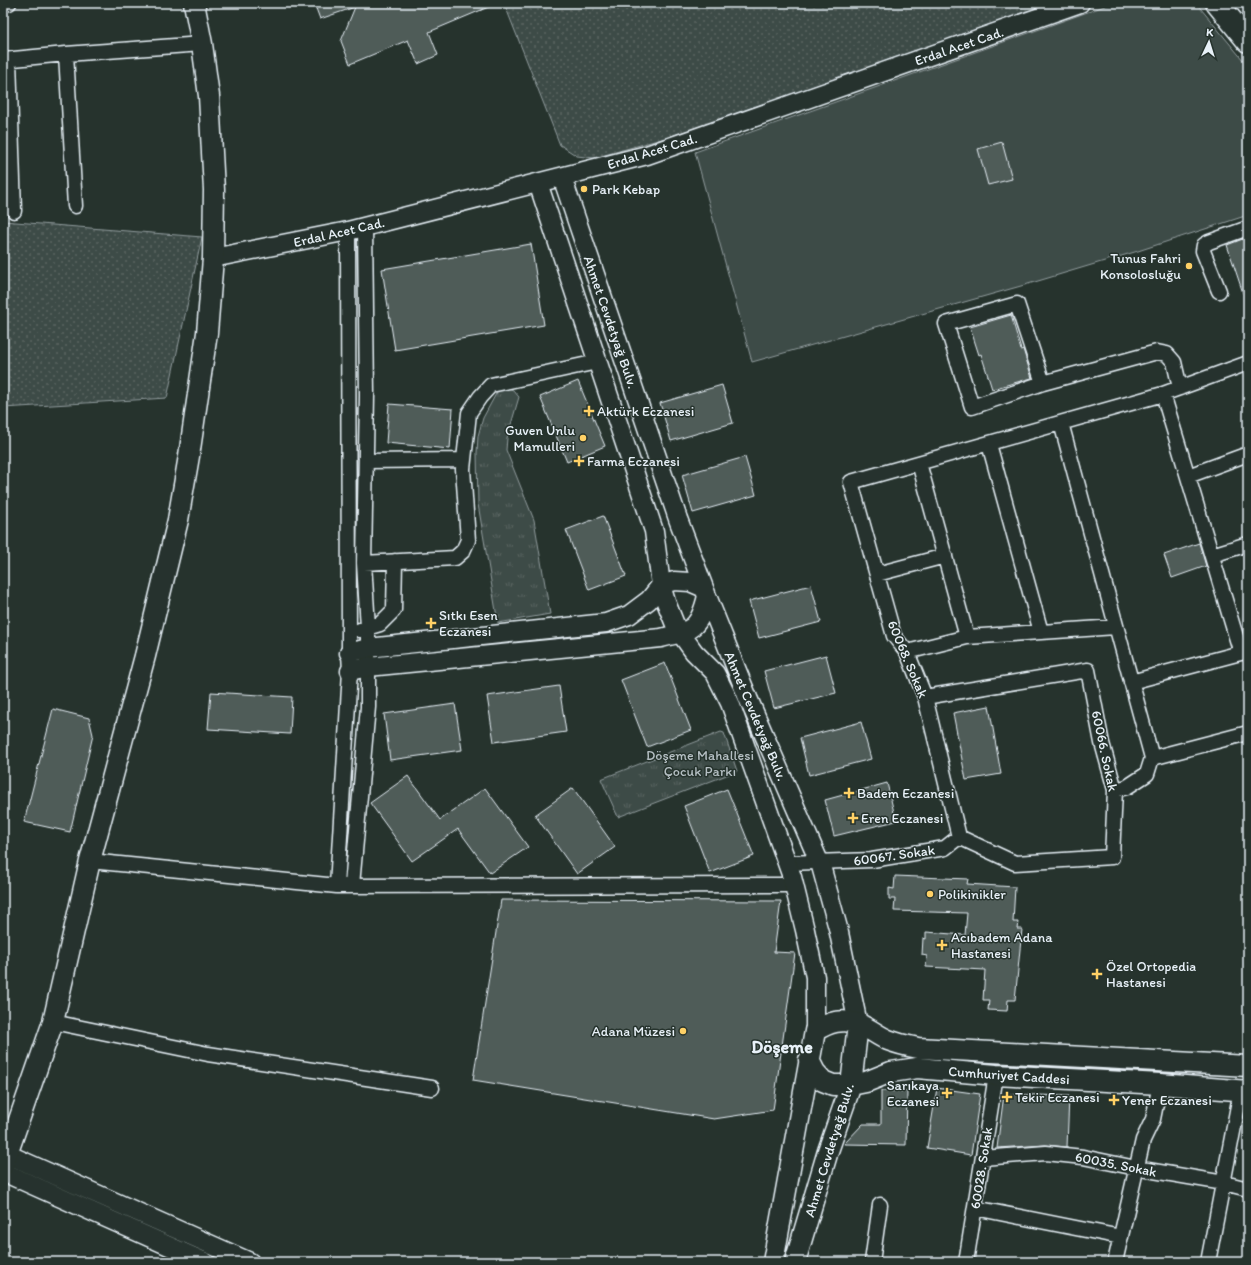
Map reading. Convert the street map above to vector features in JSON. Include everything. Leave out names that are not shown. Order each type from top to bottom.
[{"type":"main road","points":[[5,1154],[53,1022],[90,861],[145,656],[178,520],[189,456],[207,332],[213,258],[214,190],[209,96],[202,44],[194,3]]},
{"type":"main road","points":[[1217,3],[1248,41]]},
{"type":"main road","name":"Cumhuriyet Caddesi","points":[[815,1031],[823,1025],[833,1021],[845,1021],[858,1024],[888,1040],[918,1048],[1248,1066]]},
{"type":"main road","name":"Ahmet Cevdetyağ Bulv.","points":[[795,1262],[828,1152],[851,1085],[858,1024]]},
{"type":"main road","name":"Ahmet Cevdetyağ Bulv.","points":[[773,1262],[815,1031]]},
{"type":"main road","name":"Cumhuriyet Caddesi","points":[[810,1060],[815,1072],[823,1081],[833,1085],[851,1085],[866,1082],[891,1072],[917,1068],[1245,1090]]},
{"type":"street","points":[[3,4],[9,3]]},
{"type":"street","name":"Erdal Acet Cad.","points":[[213,258],[348,231],[647,155],[1080,3]]},
{"type":"street","points":[[14,211],[6,60],[202,44]]},
{"type":"street","points":[[66,54],[75,206]]},
{"type":"street","name":"Ahmet Cevdetyağ Bulv.","points":[[562,177],[676,511],[706,592],[748,698],[819,862],[838,928],[858,1024]]},
{"type":"street","name":"Ahmet Cevdetyağ Bulv.","points":[[538,183],[654,531],[661,585],[666,602],[676,627],[694,652],[715,673],[730,703],[787,863],[805,930],[815,978],[815,1031]]},
{"type":"street","points":[[352,885],[368,706],[368,628],[364,562],[368,395],[365,226]]},
{"type":"street","points":[[1219,291],[1203,251],[1204,245],[1248,228]]},
{"type":"street","points":[[337,886],[350,671],[348,231]]},
{"type":"street","points":[[1043,383],[1017,304],[946,324],[972,407],[1043,383],[1158,352],[1167,354],[1174,362],[1180,388]]},
{"type":"street","points":[[364,562],[455,558],[463,551],[468,540],[463,469],[469,414],[480,397],[491,385],[597,362]]},
{"type":"street","points":[[968,637],[919,463],[1163,394],[1248,363]]},
{"type":"street","points":[[1131,682],[1245,652],[1212,555],[1163,394]]},
{"type":"street","points":[[1061,423],[1152,758],[1147,774],[1127,787],[1115,790]]},
{"type":"street","points":[[989,444],[1041,632]]},
{"type":"street","points":[[1188,476],[1248,454]]},
{"type":"street","points":[[366,461],[464,460]]},
{"type":"street","name":"60068. Sokak","points":[[919,463],[851,482],[894,636],[907,652],[925,697],[959,837]]},
{"type":"street","points":[[1212,555],[1248,544]]},
{"type":"street","points":[[877,574],[945,556]]},
{"type":"street","points":[[350,632],[380,624],[394,610],[395,561]]},
{"type":"street","points":[[349,653],[368,648],[606,624],[629,615],[649,600],[661,585],[674,581],[690,582],[706,592],[703,613],[694,627],[681,633],[661,638],[368,667],[350,671]]},
{"type":"street","points":[[907,652],[968,637],[1116,627]]},
{"type":"street","name":"60066. Sokak","points":[[925,697],[1088,670],[1102,743],[1115,790],[1112,857],[1015,863],[959,837]]},
{"type":"street","points":[[1152,758],[1248,733]]},
{"type":"street","name":"60067. Sokak","points":[[787,863],[872,860],[945,848],[959,837]]},
{"type":"street","points":[[90,861],[337,886],[794,885]]},
{"type":"street","points":[[53,1022],[208,1054],[432,1088]]},
{"type":"street","name":"60028. Sokak","points":[[966,1262],[996,1074]]},
{"type":"street","points":[[1115,1262],[1143,1140],[1153,1119],[1160,1084]]},
{"type":"street","points":[[1208,1262],[1245,1090]]},
{"type":"street","name":"60035. Sokak","points":[[983,1158],[1046,1153],[1083,1157],[1136,1168],[1224,1183],[1248,1189]]},
{"type":"street","points":[[5,1154],[205,1262]]},
{"type":"street","points":[[5,1154],[250,1262]]},
{"type":"street","points":[[872,1262],[880,1205]]},
{"type":"street","points":[[975,1208],[1121,1237]]},
{"type":"green space","points":[[504,3],[1051,3],[672,136],[594,158],[577,156],[560,145]]},
{"type":"green space","points":[[1113,3],[1196,3],[1248,66],[1248,215],[1138,251],[1028,284],[752,362],[695,152]]},
{"type":"green space","points":[[3,221],[202,237],[167,398],[3,408]]},
{"type":"green space","points":[[504,386],[513,390],[519,397],[507,438],[506,450],[534,520],[550,614],[498,623],[478,504],[477,453],[478,436],[483,418],[497,392]]},
{"type":"green space","name":"Döşeme Mahallesi Çocuk Parkı","points":[[721,732],[724,733],[737,771],[618,817],[601,779]]},
{"type":"building","points":[[314,3],[498,3],[429,32],[438,55],[418,64],[408,40],[350,64],[341,41],[355,7],[320,19]]},
{"type":"building","points":[[1002,142],[1012,179],[988,185],[978,149]]},
{"type":"building","points":[[1248,237],[1248,302],[1246,302],[1227,245]]},
{"type":"building","points":[[531,244],[544,325],[395,350],[382,269]]},
{"type":"building","points":[[1011,315],[1021,350],[1023,349],[1032,378],[992,389],[981,354],[979,355],[970,327]]},
{"type":"building","points":[[578,381],[605,446],[567,462],[540,397]]},
{"type":"building","points":[[722,385],[733,423],[671,441],[660,403]]},
{"type":"building","points":[[389,404],[453,409],[450,449],[386,443]]},
{"type":"building","points":[[745,457],[756,495],[693,513],[682,475]]},
{"type":"building","points":[[603,516],[626,576],[589,590],[566,530]]},
{"type":"building","points":[[1199,543],[1206,566],[1172,578],[1164,555]]},
{"type":"building","points":[[811,585],[821,622],[759,638],[749,601]]},
{"type":"building","points":[[826,655],[836,693],[774,708],[764,671]]},
{"type":"building","points":[[665,663],[691,730],[647,747],[621,680]]},
{"type":"building","points":[[559,686],[566,732],[494,742],[487,696]]},
{"type":"building","points":[[211,692],[292,697],[290,734],[208,729]]},
{"type":"building","points":[[455,704],[462,750],[390,760],[384,714]]},
{"type":"building","points":[[989,706],[1001,774],[966,780],[953,713]]},
{"type":"building","points":[[53,709],[89,718],[93,735],[70,832],[24,822]]},
{"type":"building","points":[[861,722],[871,759],[809,775],[800,738]]},
{"type":"building","points":[[408,776],[440,820],[485,788],[528,847],[490,873],[458,829],[412,861],[370,803]]},
{"type":"building","points":[[887,783],[896,821],[834,836],[825,800]]},
{"type":"building","points":[[573,788],[615,847],[577,874],[535,815]]},
{"type":"building","points":[[727,789],[754,856],[710,873],[684,806]]},
{"type":"building","points":[[895,876],[968,879],[967,884],[1015,887],[1013,922],[1018,922],[1017,929],[1022,929],[1015,1000],[1008,1000],[1007,1011],[988,1010],[989,1000],[983,1000],[985,970],[926,967],[927,956],[922,955],[923,938],[926,939],[926,932],[965,935],[967,913],[894,911],[895,899],[889,899],[889,888],[894,889]]},
{"type":"building","points":[[501,900],[781,901],[774,952],[795,953],[773,1110],[714,1119],[473,1080]]},
{"type":"building","points":[[937,1088],[980,1094],[971,1155],[927,1148]]},
{"type":"building","points":[[881,1091],[907,1091],[906,1145],[844,1144],[863,1124],[881,1124]]},
{"type":"building","points":[[1004,1094],[1069,1096],[1067,1147],[1045,1145],[997,1148]]},
{"type":"place","name":"Park Kebap","points":[[584,189]]},
{"type":"place","name":"Tunus Fahri Konsolosluğu","points":[[1189,266]]},
{"type":"place","name":"Aktürk Eczanesi","points":[[589,411]]},
{"type":"place","name":"Guven Unlu Mamulleri","points":[[583,438]]},
{"type":"place","name":"Farma Eczanesi","points":[[579,461]]},
{"type":"place","name":"Sıtkı Esen Eczanesi","points":[[431,623]]},
{"type":"place","name":"Badem Eczanesi","points":[[849,793]]},
{"type":"place","name":"Eren Eczanesi","points":[[853,818]]},
{"type":"place","name":"Polikinikler","points":[[930,894]]},
{"type":"place","name":"Acıbadem Adana Hastanesi","points":[[942,945]]},
{"type":"place","name":"Özel Ortopedia Hastanesi","points":[[1097,974]]},
{"type":"place","name":"Adana Müzesi","points":[[683,1031]]},
{"type":"place","name":"Sarıkaya Eczanesi","points":[[947,1093]]},
{"type":"place","name":"Tekir Eczanesi","points":[[1007,1097]]},
{"type":"place","name":"Yener Eczanesi","points":[[1114,1100]]},
{"type":"district","name":"Döşeme","points":[[782,1047]]}]
